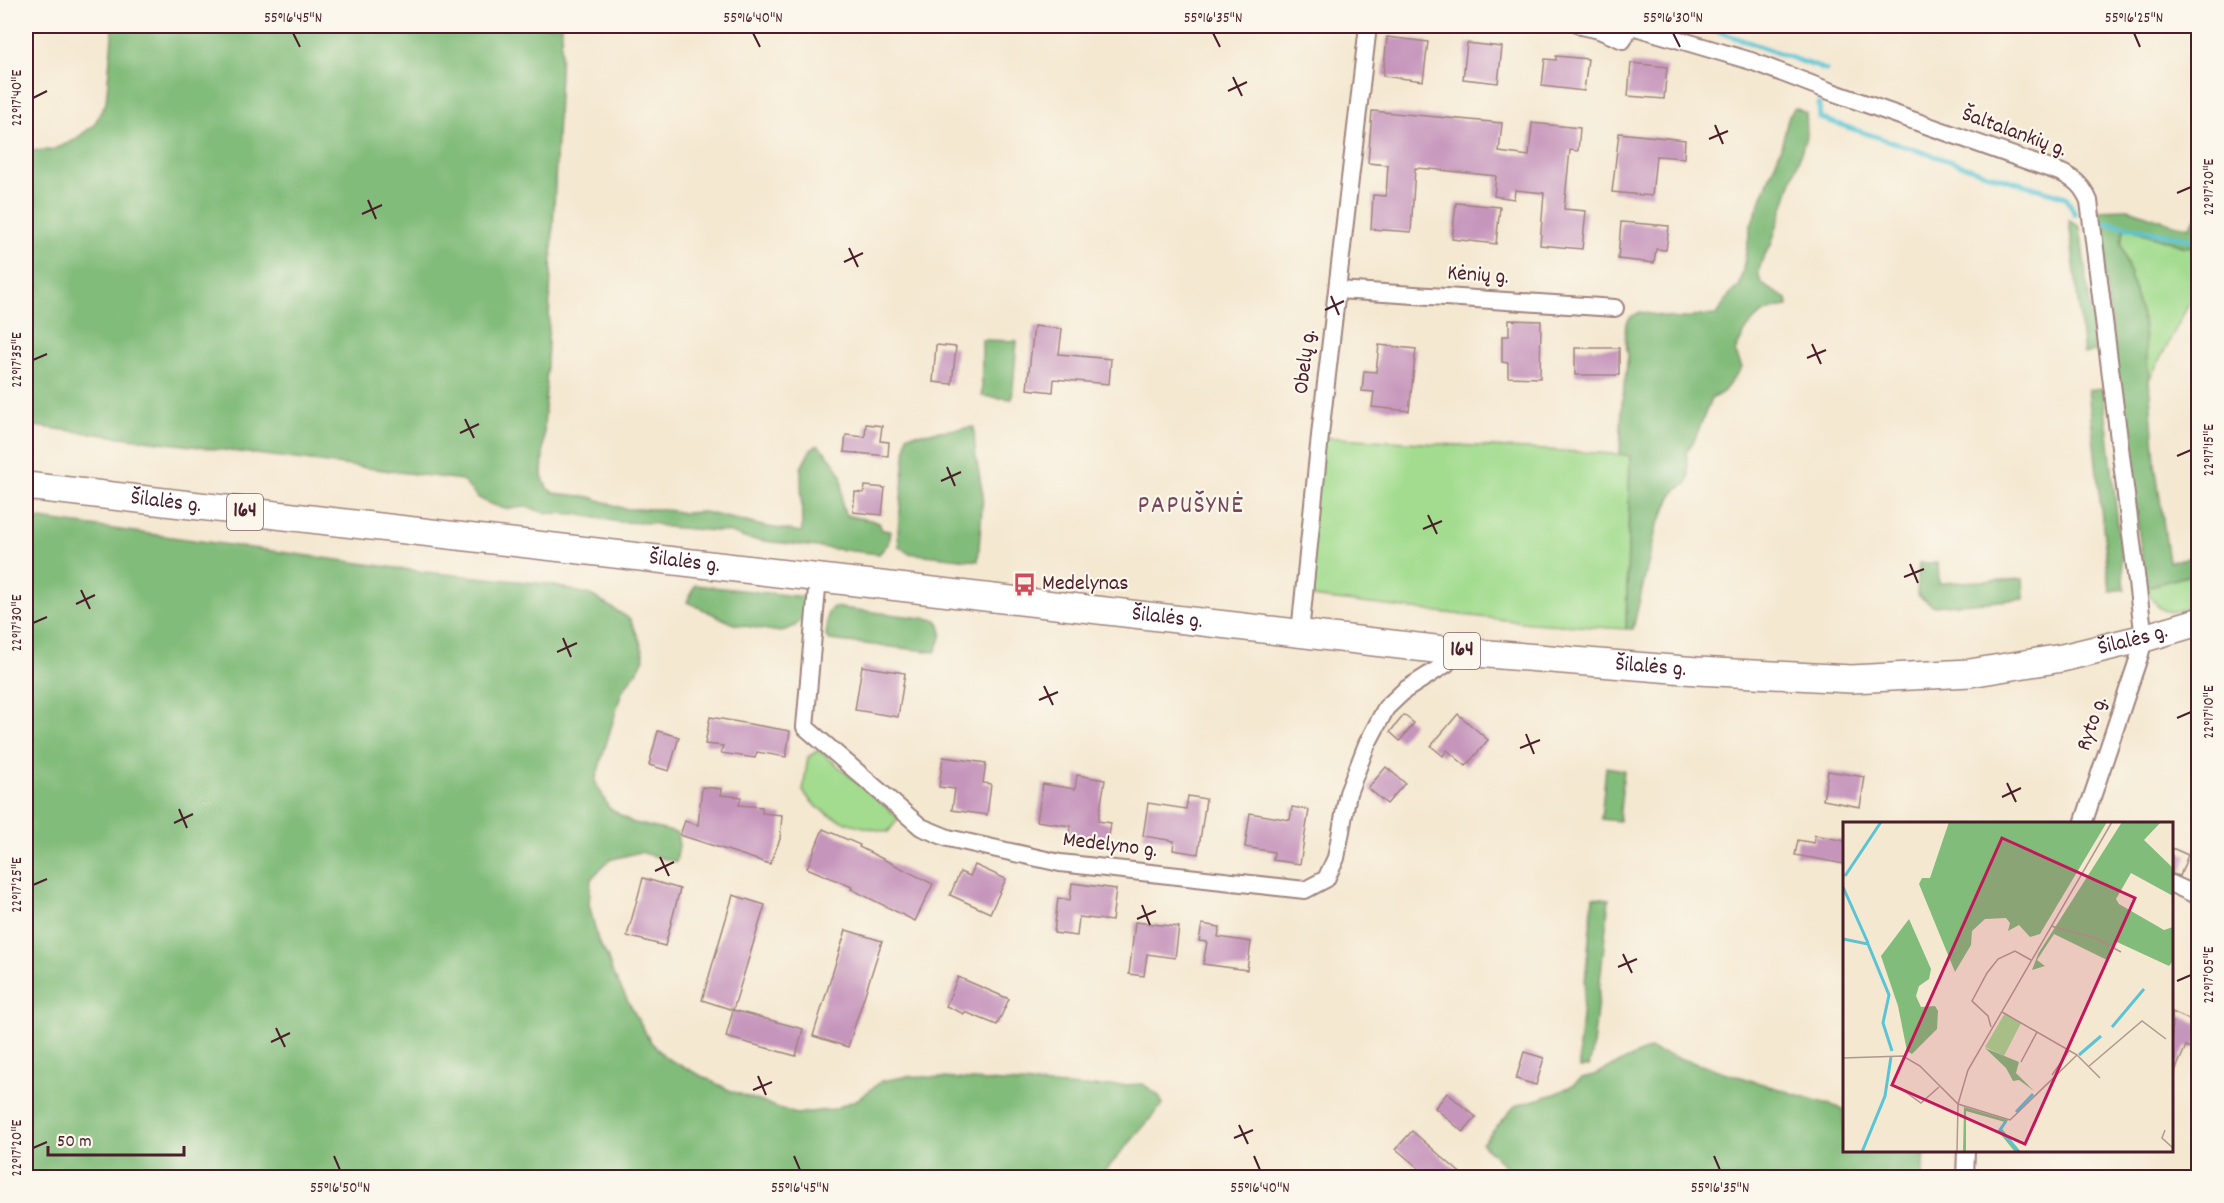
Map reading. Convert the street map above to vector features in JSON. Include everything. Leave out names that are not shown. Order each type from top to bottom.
[{"type":"main road","name":"Šilalės g.","points":[[26,486],[1452,651],[1697,672],[1851,680],[1970,673],[2062,658],[2199,622]]},
{"type":"street","name":"Obelų g.","points":[[1300,633],[1321,426],[1368,26]]},
{"type":"street","points":[[1581,26],[1599,30],[1623,40],[1631,26]]},
{"type":"street","name":"Šaltalankių g.","points":[[1631,26],[1751,61],[2062,173],[2073,178],[2084,189],[2089,201],[2144,638]]},
{"type":"street","name":"Kėnių g.","points":[[1338,290],[1615,308]]},
{"type":"street","name":"Medelyno g.","points":[[818,577],[805,727],[921,827],[948,837],[1060,863],[1305,890],[1326,879],[1336,858],[1348,793],[1367,744],[1386,708],[1405,690],[1446,664],[1452,651]]},
{"type":"street","name":"Ryto g.","points":[[2084,822],[2144,638]]},
{"type":"street","points":[[2173,884],[2199,896]]},
{"type":"street","points":[[1965,1178],[1966,1152]]},
{"type":"green space","points":[[113,26],[562,26],[542,476],[547,488],[554,493],[590,497],[625,509],[704,512],[767,527],[802,532],[801,468],[811,449],[818,445],[829,456],[841,476],[842,504],[845,514],[879,523],[882,530],[890,531],[888,544],[879,554],[747,539],[728,532],[667,527],[652,523],[619,522],[575,514],[546,513],[526,507],[505,509],[477,497],[462,480],[26,425],[26,151],[52,150],[73,141],[94,125],[106,103]]},
{"type":"green space","points":[[1795,108],[1806,113],[1807,134],[1771,245],[1762,259],[1759,271],[1761,281],[1787,299],[1788,306],[1760,314],[1749,326],[1735,351],[1742,368],[1723,392],[1711,399],[1694,441],[1686,452],[1689,476],[1687,484],[1680,487],[1672,496],[1657,525],[1633,629],[1626,629],[1630,456],[1620,454],[1622,405],[1628,356],[1626,323],[1640,312],[1678,319],[1716,315],[1730,294],[1740,285],[1751,225],[1781,148],[1789,115]]},
{"type":"green space","points":[[2128,209],[2165,222],[2189,227],[2198,215],[2198,247],[2183,246],[2128,228],[2124,230],[2121,243],[2143,321],[2155,464],[2169,562],[2198,555],[2198,573],[2146,587],[2096,210]]},
{"type":"green space","points":[[2069,220],[2080,227],[2096,352],[2084,354]]},
{"type":"green space","points":[[2128,228],[2183,246],[2198,247],[2198,286],[2149,380],[2143,321],[2121,243],[2124,230]]},
{"type":"green space","points":[[982,340],[1017,341],[1012,399],[982,396]]},
{"type":"green space","points":[[2103,388],[2125,589],[2110,591],[2088,390]]},
{"type":"green space","points":[[974,427],[975,452],[983,495],[978,561],[908,553],[899,546],[898,532],[907,435]]},
{"type":"green space","points":[[1320,437],[1630,455],[1626,629],[1531,623],[1304,596]]},
{"type":"green space","points":[[26,517],[425,572],[548,584],[591,595],[630,619],[640,641],[644,658],[622,691],[595,781],[609,808],[631,822],[677,833],[679,846],[676,862],[640,852],[609,860],[591,879],[589,904],[598,941],[607,956],[613,974],[650,1041],[666,1058],[731,1091],[796,1114],[834,1109],[858,1099],[882,1081],[909,1076],[1082,1087],[1143,1084],[1158,1095],[1163,1104],[1100,1177],[26,1177]]},
{"type":"green space","points":[[1919,563],[1938,563],[1939,583],[2023,579],[2024,599],[1934,606],[1917,595]]},
{"type":"green space","points":[[2198,573],[2198,605],[2188,608],[2172,611],[2161,609],[2146,587]]},
{"type":"green space","points":[[695,585],[805,597],[806,614],[795,626],[780,632],[734,624],[687,602]]},
{"type":"green space","points":[[833,607],[937,620],[941,628],[940,640],[935,652],[830,640],[826,637],[828,612]]},
{"type":"green space","points":[[819,750],[899,818],[888,832],[841,820],[820,809],[811,801],[803,791],[808,757]]},
{"type":"green space","points":[[1606,767],[1624,770],[1619,821],[1601,819]]},
{"type":"green space","points":[[1593,897],[1609,899],[1592,1054],[1589,1066],[1580,1068],[1579,1047]]},
{"type":"green space","points":[[1649,1049],[1843,1109],[1843,1152],[1924,1152],[1922,1177],[1517,1177],[1482,1144],[1515,1106],[1555,1094],[1582,1078],[1594,1075]]},
{"type":"building","points":[[1387,37],[1428,42],[1423,81],[1383,76]]},
{"type":"building","points":[[1467,43],[1502,47],[1498,83],[1463,79]]},
{"type":"building","points":[[1556,56],[1588,59],[1584,91],[1542,86],[1545,59],[1556,60]]},
{"type":"building","points":[[1631,63],[1667,67],[1664,99],[1628,96]]},
{"type":"building","points":[[1372,111],[1502,123],[1499,152],[1529,156],[1532,123],[1580,128],[1578,151],[1570,150],[1564,209],[1586,211],[1582,249],[1540,245],[1544,193],[1515,190],[1514,199],[1494,196],[1496,176],[1430,169],[1415,168],[1411,232],[1371,229],[1373,195],[1386,196],[1388,165],[1368,163]]},
{"type":"building","points":[[1619,133],[1685,140],[1684,158],[1656,156],[1652,196],[1612,192]]},
{"type":"building","points":[[1456,203],[1500,207],[1496,244],[1452,239]]},
{"type":"building","points":[[1621,222],[1669,226],[1666,250],[1656,249],[1654,263],[1618,259]]},
{"type":"building","points":[[1509,320],[1541,321],[1540,378],[1508,377],[1508,363],[1502,362],[1502,336],[1509,336]]},
{"type":"building","points":[[1034,326],[1062,329],[1059,354],[1111,359],[1109,384],[1054,379],[1053,392],[1027,389]]},
{"type":"building","points":[[936,345],[956,347],[952,384],[933,382]]},
{"type":"building","points":[[1379,345],[1416,349],[1409,411],[1372,407],[1374,392],[1362,391],[1364,371],[1376,372]]},
{"type":"building","points":[[1575,348],[1619,348],[1619,375],[1575,375]]},
{"type":"building","points":[[866,424],[882,426],[880,441],[889,442],[888,456],[844,452],[846,435],[865,437]]},
{"type":"building","points":[[865,486],[885,488],[882,515],[853,512],[855,492],[864,493]]},
{"type":"building","points":[[862,666],[905,673],[898,717],[855,710]]},
{"type":"building","points":[[1458,714],[1488,740],[1466,766],[1447,750],[1443,756],[1431,746]]},
{"type":"building","points":[[1404,715],[1414,723],[1400,741],[1390,732]]},
{"type":"building","points":[[710,717],[790,731],[786,757],[757,752],[755,758],[721,753],[723,746],[705,744]]},
{"type":"building","points":[[658,731],[679,737],[669,771],[649,765]]},
{"type":"building","points":[[943,757],[986,763],[983,783],[991,784],[987,815],[952,810],[955,789],[939,787]]},
{"type":"building","points":[[1386,767],[1405,783],[1387,804],[1368,788]]},
{"type":"building","points":[[1828,771],[1865,777],[1860,807],[1823,800]]},
{"type":"building","points":[[1077,775],[1105,780],[1098,821],[1111,823],[1108,842],[1069,836],[1070,826],[1037,821],[1043,784],[1075,789]]},
{"type":"building","points":[[702,787],[722,789],[721,795],[741,797],[739,805],[762,807],[762,813],[782,815],[780,839],[770,864],[680,835],[685,821],[698,825]]},
{"type":"building","points":[[1188,796],[1206,799],[1198,854],[1173,850],[1174,841],[1143,836],[1148,803],[1186,809]]},
{"type":"building","points":[[1292,807],[1309,810],[1300,864],[1273,860],[1274,852],[1245,847],[1250,813],[1290,820]]},
{"type":"building","points":[[823,829],[860,845],[859,847],[933,884],[915,921],[851,889],[852,887],[807,868]]},
{"type":"building","points":[[1815,835],[1843,841],[1843,864],[1795,855],[1798,840],[1814,843]]},
{"type":"building","points":[[2173,848],[2188,855],[2180,876],[2173,874]]},
{"type":"building","points":[[975,865],[1006,879],[990,913],[950,895],[960,872],[970,876]]},
{"type":"building","points":[[643,878],[680,889],[665,946],[627,936]]},
{"type":"building","points":[[1072,883],[1116,889],[1112,921],[1079,917],[1077,936],[1054,933],[1058,898],[1070,900]]},
{"type":"building","points":[[733,895],[765,905],[733,1010],[702,1000]]},
{"type":"building","points":[[1135,922],[1179,927],[1175,958],[1147,954],[1144,976],[1129,974]]},
{"type":"building","points":[[1202,924],[1220,927],[1218,937],[1251,942],[1247,970],[1203,964],[1207,942],[1199,941]]},
{"type":"building","points":[[846,930],[882,941],[848,1047],[813,1036]]},
{"type":"building","points":[[958,977],[1009,999],[997,1025],[946,1006]]},
{"type":"building","points":[[733,1010],[803,1029],[796,1056],[726,1037]]},
{"type":"building","points":[[2173,1012],[2199,1024],[2199,1038],[2193,1049],[2186,1046],[2173,1076]]},
{"type":"building","points":[[1524,1052],[1544,1058],[1536,1085],[1516,1079]]},
{"type":"building","points":[[1447,1093],[1476,1117],[1463,1132],[1435,1108]]},
{"type":"building","points":[[1412,1131],[1466,1178],[1415,1178],[1421,1170],[1396,1149]]},
{"type":"waterway","points":[[1703,26],[1826,70]]},
{"type":"waterway","points":[[1819,104],[1820,118],[1991,175],[2066,197],[2075,214]]},
{"type":"waterway","points":[[2104,222],[2198,241]]},
{"type":"place","name":"Medelynas","points":[[1024,584]]},
{"type":"district","name":"PAPUŠYNĖ","points":[[1191,506]]}]
